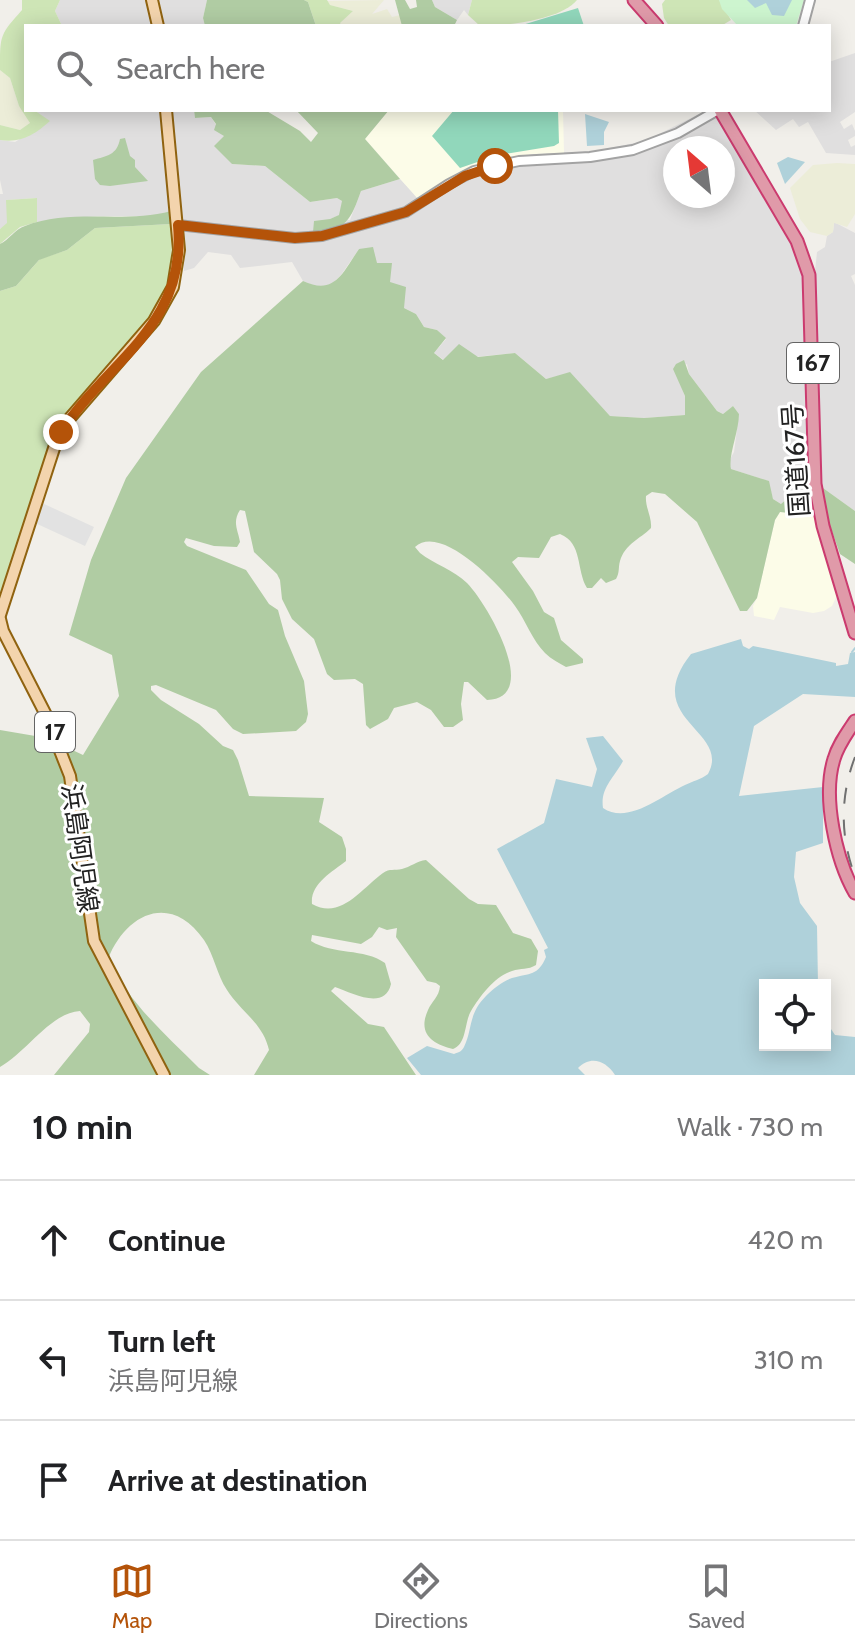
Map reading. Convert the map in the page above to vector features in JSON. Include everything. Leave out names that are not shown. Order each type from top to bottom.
[{"type":"highway","points":[[634,0],[655,24]]},
{"type":"highway","name":"国道167号","points":[[720,112],[797,241],[809,275],[815,484],[826,536],[855,633]]},
{"type":"highway","points":[[855,721],[837,751],[830,782],[838,852],[855,893]]},
{"type":"main road","points":[[152,0],[158,24]]},
{"type":"main road","name":"浜島阿児線","points":[[164,1075],[94,941],[70,776],[53,728],[0,620],[57,439],[70,418],[148,330],[170,296],[179,257],[166,112]]},
{"type":"street","points":[[804,24],[810,0]]},
{"type":"street","points":[[178,225],[295,238],[322,236],[406,212],[474,171],[519,161],[590,157],[633,150],[678,133],[715,112]]},
{"type":"shaded area","points":[[60,0],[207,0],[204,24],[61,24],[55,11]]},
{"type":"shaded area","points":[[384,0],[372,14],[387,9],[392,17],[400,15],[402,24],[341,24],[353,11],[330,5],[327,1]]},
{"type":"shaded area","points":[[432,0],[472,0],[468,15],[464,10],[457,20],[435,7]]},
{"type":"shaded area","points":[[855,53],[855,112],[840,122],[844,129],[852,124],[855,136],[848,140],[851,147],[855,145],[855,155],[826,153],[808,122],[799,127],[793,119],[776,130],[756,112],[831,112],[831,61]]},
{"type":"shaded area","points":[[0,70],[10,78],[19,106],[29,118],[30,124],[20,130],[0,125]]},
{"type":"shaded area","points":[[37,112],[194,112],[195,118],[211,117],[224,136],[232,164],[265,166],[310,202],[337,198],[342,201],[340,215],[330,219],[350,220],[361,191],[400,179],[419,199],[448,179],[487,163],[533,154],[594,151],[645,141],[703,112],[717,112],[733,136],[663,136],[663,208],[735,208],[735,140],[803,246],[813,271],[817,252],[825,247],[827,236],[833,232],[834,222],[855,233],[855,274],[851,276],[855,285],[855,511],[823,488],[781,504],[773,499],[768,481],[731,469],[729,461],[734,452],[739,414],[733,406],[723,414],[717,411],[689,374],[687,364],[674,369],[685,396],[685,415],[644,418],[610,416],[570,373],[546,379],[515,353],[444,360],[434,353],[446,339],[437,330],[424,327],[416,314],[404,308],[377,264],[359,249],[331,285],[317,287],[303,281],[292,262],[240,268],[231,255],[208,252],[194,268],[184,271],[179,209],[153,216],[98,216],[37,222],[36,198],[7,200],[7,224],[0,229],[0,194],[3,194],[0,140],[15,142],[49,121]]},
{"type":"shaded area","points":[[387,112],[563,112],[564,153],[533,154],[487,163],[448,179],[418,199],[365,139]]},
{"type":"shaded area","points":[[855,164],[855,214],[847,227],[834,223],[833,232],[827,236],[810,232],[800,219],[790,188],[813,165]]},
{"type":"shaded area","points":[[42,503],[94,527],[85,546],[33,522]]},
{"type":"shaded area","points":[[780,512],[818,516],[839,591],[832,606],[824,611],[813,613],[780,607],[774,620],[754,616],[753,606],[775,520]]},
{"type":"green space","points":[[22,0],[60,0],[55,11],[61,24],[24,24],[24,112],[37,112],[50,121],[27,137],[0,140],[0,125],[20,130],[30,123],[19,106],[10,78],[0,70],[3,36],[22,10]]},
{"type":"green space","points":[[207,0],[304,0],[308,2],[315,24],[204,24]]},
{"type":"green space","points":[[304,0],[327,0],[330,5],[353,11],[341,24],[315,24],[308,2]]},
{"type":"green space","points":[[395,0],[405,0],[410,9],[417,7],[416,0],[432,0],[435,7],[457,20],[455,24],[401,24]]},
{"type":"green space","points":[[472,0],[577,0],[546,17],[517,23],[478,24],[468,15]]},
{"type":"green space","points":[[665,0],[719,0],[731,20],[724,24],[668,24],[662,4]]},
{"type":"green space","points":[[719,0],[804,0],[797,24],[736,24],[722,9]]},
{"type":"green space","points":[[578,8],[583,24],[526,24]]},
{"type":"green space","points":[[194,112],[268,112],[300,131],[311,142],[318,133],[298,112],[387,112],[365,139],[400,179],[361,191],[346,222],[333,230],[313,232],[314,221],[339,215],[342,201],[337,198],[310,202],[265,166],[232,164],[214,146],[224,136],[214,130],[216,124],[211,117],[195,118]]},
{"type":"green space","points":[[452,112],[558,112],[559,143],[554,146],[498,155],[460,168],[432,136]]},
{"type":"green space","points":[[125,138],[135,167],[148,181],[100,185],[95,179],[93,160],[111,154],[120,139]]},
{"type":"green space","points":[[37,198],[37,222],[20,227],[0,244],[0,229],[7,223],[6,200]]},
{"type":"green space","points":[[171,211],[171,224],[95,228],[67,250],[39,260],[16,286],[0,291],[0,244],[21,227],[61,218],[153,215]]},
{"type":"green space","points":[[171,224],[170,269],[158,311],[54,438],[0,594],[0,291],[16,286],[40,259],[67,250],[95,228]]},
{"type":"green space","points":[[373,247],[377,263],[392,263],[390,282],[406,287],[404,308],[416,314],[424,327],[437,330],[446,338],[434,353],[443,360],[459,344],[478,357],[515,353],[546,379],[570,372],[610,416],[644,418],[685,415],[685,396],[673,369],[684,360],[689,374],[717,411],[723,414],[733,406],[739,414],[731,469],[769,481],[773,499],[781,504],[795,492],[823,488],[855,511],[855,564],[840,554],[827,517],[780,512],[775,520],[757,598],[747,611],[740,611],[697,522],[665,494],[652,492],[646,496],[651,528],[625,550],[616,579],[606,583],[601,578],[592,588],[587,588],[576,550],[560,534],[551,537],[539,558],[518,557],[512,562],[544,612],[554,618],[561,640],[583,659],[583,663],[566,667],[540,648],[515,606],[484,572],[454,550],[439,543],[426,542],[415,547],[462,578],[486,609],[505,648],[510,684],[503,695],[487,700],[468,682],[464,682],[461,704],[463,720],[453,727],[444,727],[431,710],[417,702],[394,708],[388,719],[370,729],[366,725],[363,684],[355,679],[334,680],[327,674],[314,639],[292,619],[282,599],[277,574],[254,552],[245,511],[240,510],[236,518],[240,542],[237,547],[214,546],[186,538],[184,542],[187,546],[246,570],[269,604],[278,610],[304,681],[308,714],[306,722],[296,731],[243,734],[233,729],[216,710],[156,685],[151,686],[151,690],[199,724],[223,746],[233,750],[249,796],[324,798],[319,822],[342,837],[346,861],[314,890],[312,904],[322,908],[341,905],[385,871],[402,869],[426,860],[469,899],[478,904],[496,905],[513,933],[531,939],[538,951],[536,965],[506,974],[488,987],[471,1011],[461,1043],[453,1049],[433,1041],[426,1032],[425,1018],[440,986],[427,981],[396,937],[397,928],[387,930],[379,927],[372,937],[361,944],[312,935],[311,941],[320,945],[368,955],[385,963],[391,984],[382,997],[367,998],[335,987],[331,991],[368,1024],[384,1027],[416,1075],[254,1075],[269,1050],[266,1041],[257,1025],[227,990],[204,940],[178,916],[150,914],[126,930],[108,959],[149,1017],[199,1068],[210,1075],[54,1075],[89,1032],[90,1024],[80,1011],[59,1018],[0,1067],[0,730],[47,738],[83,755],[119,696],[112,655],[69,635],[91,560],[126,478],[201,372],[303,281],[323,286],[331,284],[343,273],[359,249]]},
{"type":"water","points":[[747,0],[792,0],[784,16],[772,15],[766,3],[755,8]]},
{"type":"water","points":[[585,114],[609,122],[604,132],[604,145],[587,146]]},
{"type":"water","points":[[788,157],[805,162],[785,184],[777,163]]},
{"type":"water","points":[[741,639],[743,646],[749,649],[753,646],[836,663],[836,666],[848,664],[850,653],[855,652],[855,697],[803,694],[754,726],[739,796],[823,787],[823,843],[796,852],[794,877],[800,903],[817,926],[818,979],[759,979],[759,1051],[831,1051],[831,1029],[835,1035],[855,1037],[855,1075],[615,1075],[603,1063],[593,1061],[578,1068],[585,1075],[421,1075],[407,1058],[427,1046],[454,1054],[461,1051],[476,1009],[486,996],[509,979],[536,971],[546,957],[544,950],[548,948],[497,849],[544,823],[556,779],[592,787],[597,769],[586,738],[603,736],[623,761],[604,795],[603,808],[613,812],[623,813],[644,807],[708,774],[712,759],[708,746],[680,709],[675,694],[678,676],[691,654]]},
{"type":"waterway","points":[[852,652],[855,648]]},
{"type":"railway","points":[[855,757],[844,802],[844,831],[855,876]]},
{"type":"route","points":[[61,432],[164,307],[177,271],[178,225],[295,238],[322,236],[406,212],[474,171],[495,166]]}]
